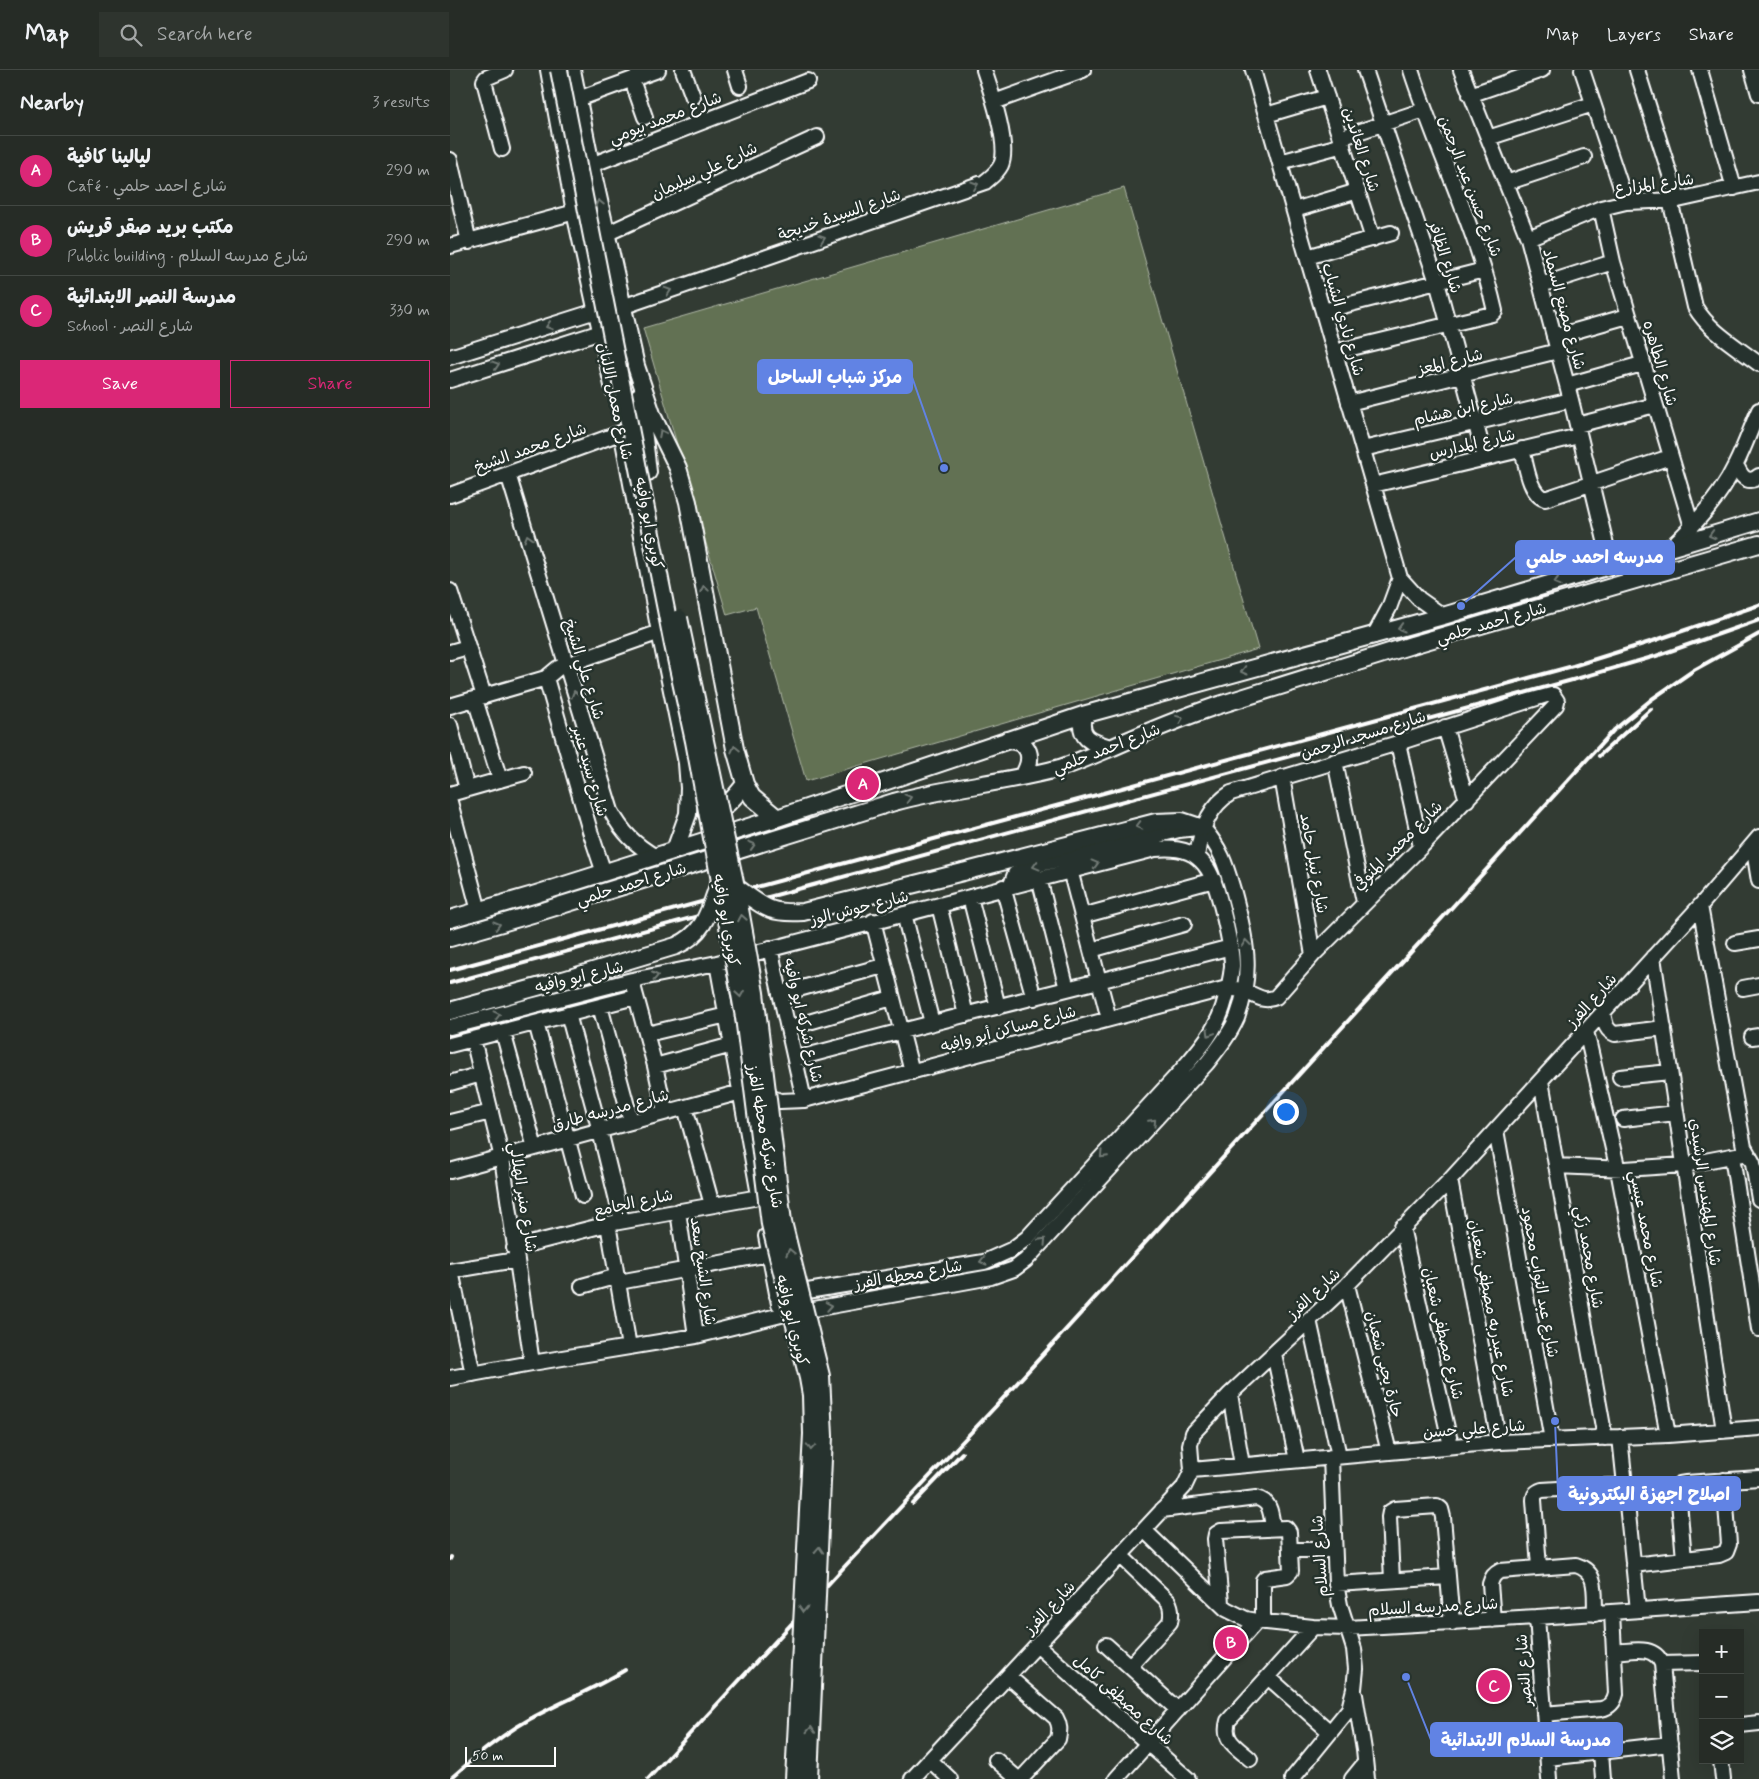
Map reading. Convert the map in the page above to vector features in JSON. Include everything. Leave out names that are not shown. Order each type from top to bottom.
[{"type":"main road","name":"شارع معمل الالبان","points":[[549,70],[575,212],[624,440],[687,763],[689,788],[688,814],[675,850]]},
{"type":"main road","name":"كوبري ابو وافيه","points":[[559,70],[720,881],[744,1017],[770,1224],[811,1395],[812,1434],[794,1779]]},
{"type":"main road","name":"شارع معمل الالبان","points":[[572,70],[609,250],[636,366],[653,417],[678,468],[688,502],[735,749],[745,784],[752,797],[777,818]]},
{"type":"main road","points":[[586,258],[609,250]]},
{"type":"main road","name":"كوبري ابو وافيه","points":[[636,366],[648,472],[736,887],[755,993],[783,1222],[817,1355],[824,1436],[809,1779]]},
{"type":"main road","points":[[624,440],[661,605],[668,617]]},
{"type":"main road","name":"شارع احمد حلمي","points":[[450,919],[479,912],[777,818],[1083,714],[1374,636],[1759,521]]},
{"type":"main road","name":"شارع احمد حلمي","points":[[450,938],[894,802],[925,794],[1023,776],[1084,760],[1188,716],[1281,686],[1412,645],[1759,544]]},
{"type":"main road","points":[[1083,714],[1082,730],[1085,736],[1094,743],[1110,748]]},
{"type":"main road","points":[[1007,740],[1016,741],[1024,745],[1029,752],[1030,761],[1023,776]]},
{"type":"main road","points":[[688,814],[703,815],[716,812],[727,805],[745,784]]},
{"type":"main road","points":[[736,887],[766,909],[784,913],[804,912],[1156,822],[1182,820],[1203,828]]},
{"type":"main road","points":[[450,1011],[562,980],[686,942],[702,925],[720,881]]},
{"type":"street","points":[[502,149],[484,81],[486,78],[505,70]]},
{"type":"street","points":[[578,100],[658,70]]},
{"type":"street","points":[[683,70],[693,98]]},
{"type":"street","points":[[735,70],[740,86]]},
{"type":"street","points":[[984,70],[994,102],[1083,70]]},
{"type":"street","name":"شارع نادي الشباب","points":[[1253,70],[1400,578],[1419,599],[1443,616]]},
{"type":"street","name":"شارع العائدين","points":[[1318,70],[1373,239]]},
{"type":"street","name":"شارع الظافر","points":[[1365,70],[1437,282],[1485,458]]},
{"type":"street","name":"شارع حسن عبد الرحمن","points":[[1411,70],[1424,110],[1469,222],[1495,309],[1492,314],[1449,325]]},
{"type":"street","name":"شارع مصنع السماد","points":[[1461,70],[1528,238],[1571,400],[1611,565]]},
{"type":"street","points":[[1470,95],[1522,73],[1542,70]]},
{"type":"street","points":[[1582,70],[1626,202]]},
{"type":"street","points":[[1637,70],[1674,200],[1695,307],[1701,318],[1759,364]]},
{"type":"street","points":[[1700,70],[1734,188]]},
{"type":"street","points":[[1752,70],[1759,94]]},
{"type":"street","points":[[632,80],[645,117]]},
{"type":"street","name":"شارع محمد بيومي","points":[[591,165],[808,81]]},
{"type":"street","points":[[1266,115],[1327,97]]},
{"type":"street","name":"شارع السيدة خديجة","points":[[622,307],[985,182],[996,173],[1002,163],[1004,147],[994,102]]},
{"type":"street","points":[[1488,138],[1593,104]]},
{"type":"street","points":[[1280,162],[1341,142],[1382,124],[1424,110]]},
{"type":"street","name":"شارع علي سليمان","points":[[606,234],[817,137]]},
{"type":"street","points":[[1506,183],[1584,157]]},
{"type":"street","points":[[450,160],[468,242]]},
{"type":"street","name":"شارع المزارع","points":[[1528,238],[1601,208],[1626,202],[1674,200],[1759,182]]},
{"type":"street","points":[[1294,210],[1358,192]]},
{"type":"street","name":"شارع الطاهره","points":[[1601,208],[1628,316],[1692,527]]},
{"type":"street","points":[[450,246],[575,212]]},
{"type":"street","points":[[1307,257],[1391,234]]},
{"type":"street","points":[[1541,285],[1613,262]]},
{"type":"street","points":[[1323,311],[1484,270]]},
{"type":"street","points":[[450,357],[596,311]]},
{"type":"street","points":[[1554,337],[1628,316]]},
{"type":"street","points":[[1335,352],[1449,325]]},
{"type":"street","points":[[450,380],[601,332]]},
{"type":"street","name":"شارع المعز","points":[[1350,403],[1558,351]]},
{"type":"street","points":[[1567,385],[1642,364]]},
{"type":"street","name":"شارع ابن هشام","points":[[1363,449],[1571,400]]},
{"type":"street","name":"شارع المدارس","points":[[1373,485],[1522,449],[1654,405]]},
{"type":"street","points":[[1671,547],[1692,527],[1712,503],[1736,464],[1759,410]]},
{"type":"street","name":"شارع محمد الشيخ","points":[[450,495],[508,474],[624,440]]},
{"type":"street","points":[[1522,449],[1533,489],[1541,498],[1545,499],[1670,457]]},
{"type":"street","points":[[1736,464],[1740,474],[1745,479],[1752,480],[1759,476]]},
{"type":"street","name":"شارع علي الشيخ","points":[[508,474],[611,811],[618,825],[629,838],[641,849],[656,857]]},
{"type":"street","points":[[1374,636],[1389,608],[1400,578]]},
{"type":"street","points":[[450,591],[468,647],[500,780]]},
{"type":"street","points":[[450,706],[546,678],[558,668],[660,632]]},
{"type":"street","points":[[450,652],[468,647]]},
{"type":"street","name":"شارع سيد عنبر","points":[[546,678],[604,873]]},
{"type":"street","name":"شارع مسجد الرحمن","points":[[1197,857],[1203,828],[1214,808],[1223,798],[1232,793],[1549,695]]},
{"type":"street","name":"شارع محمد المنوفي","points":[[1244,991],[1264,999],[1270,1000],[1276,997],[1313,955],[1467,800],[1556,705],[1556,698],[1553,695],[1549,695]]},
{"type":"street","points":[[450,725],[467,789]]},
{"type":"street","points":[[1445,727],[1467,800]]},
{"type":"street","points":[[1398,743],[1422,846]]},
{"type":"street","points":[[1335,762],[1364,902]]},
{"type":"street","points":[[450,794],[524,774]]},
{"type":"street","name":"شارع نبيل حامد","points":[[1282,777],[1313,955]]},
{"type":"street","points":[[450,802],[479,912]]},
{"type":"street","name":"شارع حوش الوز","points":[[1004,887],[1015,874],[1033,866],[1179,830],[1203,828]]},
{"type":"street","name":"شارع محطه الفرز","points":[[450,1378],[696,1336],[781,1315],[991,1277],[1014,1269],[1026,1260],[1208,1063],[1222,1044],[1236,1018],[1244,991],[1247,949],[1244,931],[1225,862],[1215,842],[1203,828]]},
{"type":"street","points":[[1756,840],[1759,881]]},
{"type":"street","name":"شارع الفرز","points":[[912,1779],[1184,1487],[1192,1470],[1190,1445],[1193,1433],[1230,1394],[1347,1285],[1450,1180],[1700,906],[1756,840]]},
{"type":"street","name":"شارع حوش الوز","points":[[717,963],[1155,848],[1184,850],[1197,857]]},
{"type":"street","points":[[1082,916],[1214,880],[1210,871],[1197,857]]},
{"type":"street","points":[[1070,870],[1109,1019]]},
{"type":"street","points":[[1039,878],[1068,989]]},
{"type":"street","name":"شارع محطه الفرز","points":[[777,1296],[984,1262],[1001,1256],[1019,1245],[1202,1047],[1217,1022],[1232,966],[1231,947],[1214,880]]},
{"type":"street","points":[[1004,887],[1034,998]]},
{"type":"street","points":[[970,897],[998,1007]]},
{"type":"street","points":[[939,905],[966,1015]]},
{"type":"street","points":[[1700,906],[1744,1147],[1753,1163],[1759,1199]]},
{"type":"street","points":[[904,914],[932,1023]]},
{"type":"street","points":[[873,922],[912,1072]]},
{"type":"street","points":[[1091,950],[1184,924]]},
{"type":"street","points":[[1735,943],[1759,939]]},
{"type":"street","points":[[795,1059],[1231,947]]},
{"type":"street","name":"شارع شركه ابو وافيه","points":[[770,948],[804,1100]]},
{"type":"street","name":"شارع المهندس الرشيدي","points":[[1653,958],[1724,1431]]},
{"type":"street","name":"شارع ابو وافيه","points":[[450,1027],[632,980],[717,963]]},
{"type":"street","name":"شارع شركه محطه الفرز","points":[[717,963],[781,1315]]},
{"type":"street","points":[[780,994],[883,966]]},
{"type":"street","points":[[632,980],[635,997],[656,1066],[665,1112]]},
{"type":"street","points":[[1743,988],[1759,985]]},
{"type":"street","name":"شارع مساكن أبو وافيه","points":[[780,1101],[804,1100],[1227,988],[1244,991]]},
{"type":"street","name":"شارع ابو وافيه","points":[[450,1045],[635,997]]},
{"type":"street","points":[[788,1028],[892,998]]},
{"type":"street","points":[[600,1006],[630,1121]]},
{"type":"street","points":[[1603,1013],[1606,1028],[1615,1034],[1664,1028]]},
{"type":"street","points":[[568,1014],[600,1131],[615,1223],[618,1279],[629,1347]]},
{"type":"street","points":[[647,1034],[727,1015]]},
{"type":"street","points":[[536,1023],[583,1196]]},
{"type":"street","name":"شارع محمد عيسي","points":[[1586,1031],[1618,1170],[1668,1435]]},
{"type":"street","points":[[503,1032],[535,1148]]},
{"type":"street","name":"شارع منير الهلالي","points":[[473,1039],[502,1158],[532,1363]]},
{"type":"street","points":[[656,1066],[732,1045]]},
{"type":"street","points":[[1620,1077],[1670,1072]]},
{"type":"street","points":[[450,1083],[481,1074]]},
{"type":"street","name":"شارع محمد زكي","points":[[1541,1081],[1605,1438]]},
{"type":"street","name":"شارع مدرسه طارق","points":[[450,1171],[741,1092],[760,1094],[780,1101]]},
{"type":"street","points":[[685,1107],[712,1205]]},
{"type":"street","points":[[450,1122],[491,1112]]},
{"type":"street","points":[[1623,1119],[1676,1113]]},
{"type":"street","name":"شارع عبد التواب محمود","points":[[1496,1130],[1552,1440]]},
{"type":"street","points":[[1119,1138],[1130,1147]]},
{"type":"street","points":[[1556,1166],[1618,1170],[1684,1165],[1747,1153]]},
{"type":"street","points":[[1732,1156],[1759,1330]]},
{"type":"street","name":"شارع عبدربه مصطفى شعبان","points":[[1450,1180],[1499,1442]]},
{"type":"street","name":"شارع الجامع","points":[[450,1271],[515,1254],[615,1223],[759,1197]]},
{"type":"street","name":"شارع الشيخ سعد","points":[[678,1211],[696,1336]]},
{"type":"street","name":"شارع مصطفى شعبان","points":[[1402,1227],[1451,1446]]},
{"type":"street","points":[[582,1286],[687,1270],[769,1254]]},
{"type":"street","points":[[936,1269],[939,1286]]},
{"type":"street","points":[[450,1271],[473,1374]]},
{"type":"street","name":"حارة يحيى شعبان","points":[[1347,1285],[1389,1452]]},
{"type":"street","name":"شارع السلام","points":[[1292,1779],[1349,1709],[1354,1690],[1356,1670],[1354,1650],[1340,1605],[1336,1584],[1334,1550],[1335,1457],[1309,1320]]},
{"type":"street","points":[[1274,1354],[1297,1460]]},
{"type":"street","points":[[1230,1394],[1242,1465]]},
{"type":"street","name":"شارع علي حسن","points":[[1192,1470],[1499,1442],[1668,1435],[1759,1428]]},
{"type":"street","points":[[1620,1437],[1638,1610]]},
{"type":"street","points":[[1684,1559],[1679,1487],[1683,1483],[1759,1478]]},
{"type":"street","points":[[1633,1565],[1723,1554],[1729,1548],[1724,1480]]},
{"type":"street","points":[[1539,1567],[1534,1500],[1537,1492],[1542,1490],[1625,1485]]},
{"type":"street","points":[[1162,1510],[1256,1498],[1262,1499],[1267,1503],[1270,1509],[1273,1528]]},
{"type":"street","points":[[1392,1580],[1390,1512],[1395,1509],[1437,1506],[1441,1509],[1444,1516],[1452,1623]]},
{"type":"street","points":[[1116,1779],[1260,1622],[1263,1580],[1265,1578],[1290,1574],[1292,1568],[1288,1529],[1273,1528],[1216,1534],[1220,1604]]},
{"type":"street","name":"شارع مدرسه السلام","points":[[1144,1530],[1220,1604],[1236,1615],[1260,1622],[1348,1628],[1595,1614],[1759,1602]]},
{"type":"street","points":[[1291,1550],[1334,1550]]},
{"type":"street","points":[[1120,1555],[1168,1601],[1172,1615],[1170,1622],[1130,1666]]},
{"type":"street","points":[[1493,1620],[1490,1584],[1495,1573],[1539,1567],[1576,1565],[1584,1568],[1591,1574],[1594,1582],[1595,1614]]},
{"type":"street","points":[[1336,1584],[1448,1577]]},
{"type":"street","points":[[1544,1714],[1601,1710],[1608,1707],[1614,1701],[1616,1694],[1612,1612]]},
{"type":"street","name":"شارع النصر","points":[[1537,1617],[1549,1779]]},
{"type":"street","points":[[1250,1759],[1227,1738],[1225,1730],[1228,1721],[1313,1627]]},
{"type":"street","name":"شارع مصطفى كامل","points":[[1037,1645],[1188,1779]]},
{"type":"street","points":[[1106,1645],[1178,1710]]},
{"type":"street","points":[[1614,1652],[1647,1650],[1654,1652],[1659,1657],[1662,1664],[1674,1779]]},
{"type":"street","points":[[1662,1664],[1699,1662]]},
{"type":"street","points":[[996,1760],[1020,1779],[1058,1738],[1060,1731],[1056,1718],[1008,1676]]},
{"type":"street","points":[[1268,1677],[1330,1732]]},
{"type":"street","points":[[1354,1690],[1366,1779]]},
{"type":"street","points":[[1744,1725],[1759,1723]]},
{"type":"street","points":[[1548,1758],[1670,1744]]},
{"type":"street","points":[[1601,1752],[1603,1779]]},
{"type":"street","points":[[930,1760],[950,1779]]},
{"type":"street","points":[[1352,1779],[1365,1763]]},
{"type":"street","points":[[1722,1764],[1722,1779]]},
{"type":"green space","points":[[1124,188],[1258,649],[806,781],[756,607],[727,615],[643,328]]},
{"type":"railway","points":[[450,970],[1573,666],[1759,605]]},
{"type":"railway","points":[[450,983],[1576,679],[1656,656],[1759,620]]},
{"type":"railway","points":[[648,1779],[996,1406],[1614,730],[1652,699],[1694,670],[1759,634]]},
{"type":"railway","points":[[1599,756],[1651,709]]},
{"type":"railway","points":[[913,1504],[962,1453]]},
{"type":"railway","points":[[450,1779],[488,1747],[519,1725],[625,1670]]},
{"type":"place","name":"مركز شباب الساحل","points":[[944,468]]},
{"type":"place","name":"مدرسه احمد حلمي","points":[[1461,606]]},
{"type":"place","name":"ليالينا كافية","points":[[863,784]]},
{"type":"place","name":"اصلاح اجهزة اليكترونية","points":[[1555,1421]]},
{"type":"place","name":"مكتب بريد صقر قريش","points":[[1231,1643]]},
{"type":"place","name":"مدرسة السلام الابتدائية","points":[[1406,1677]]},
{"type":"place","name":"مدرسة النصر الابتدائية","points":[[1494,1686]]}]
